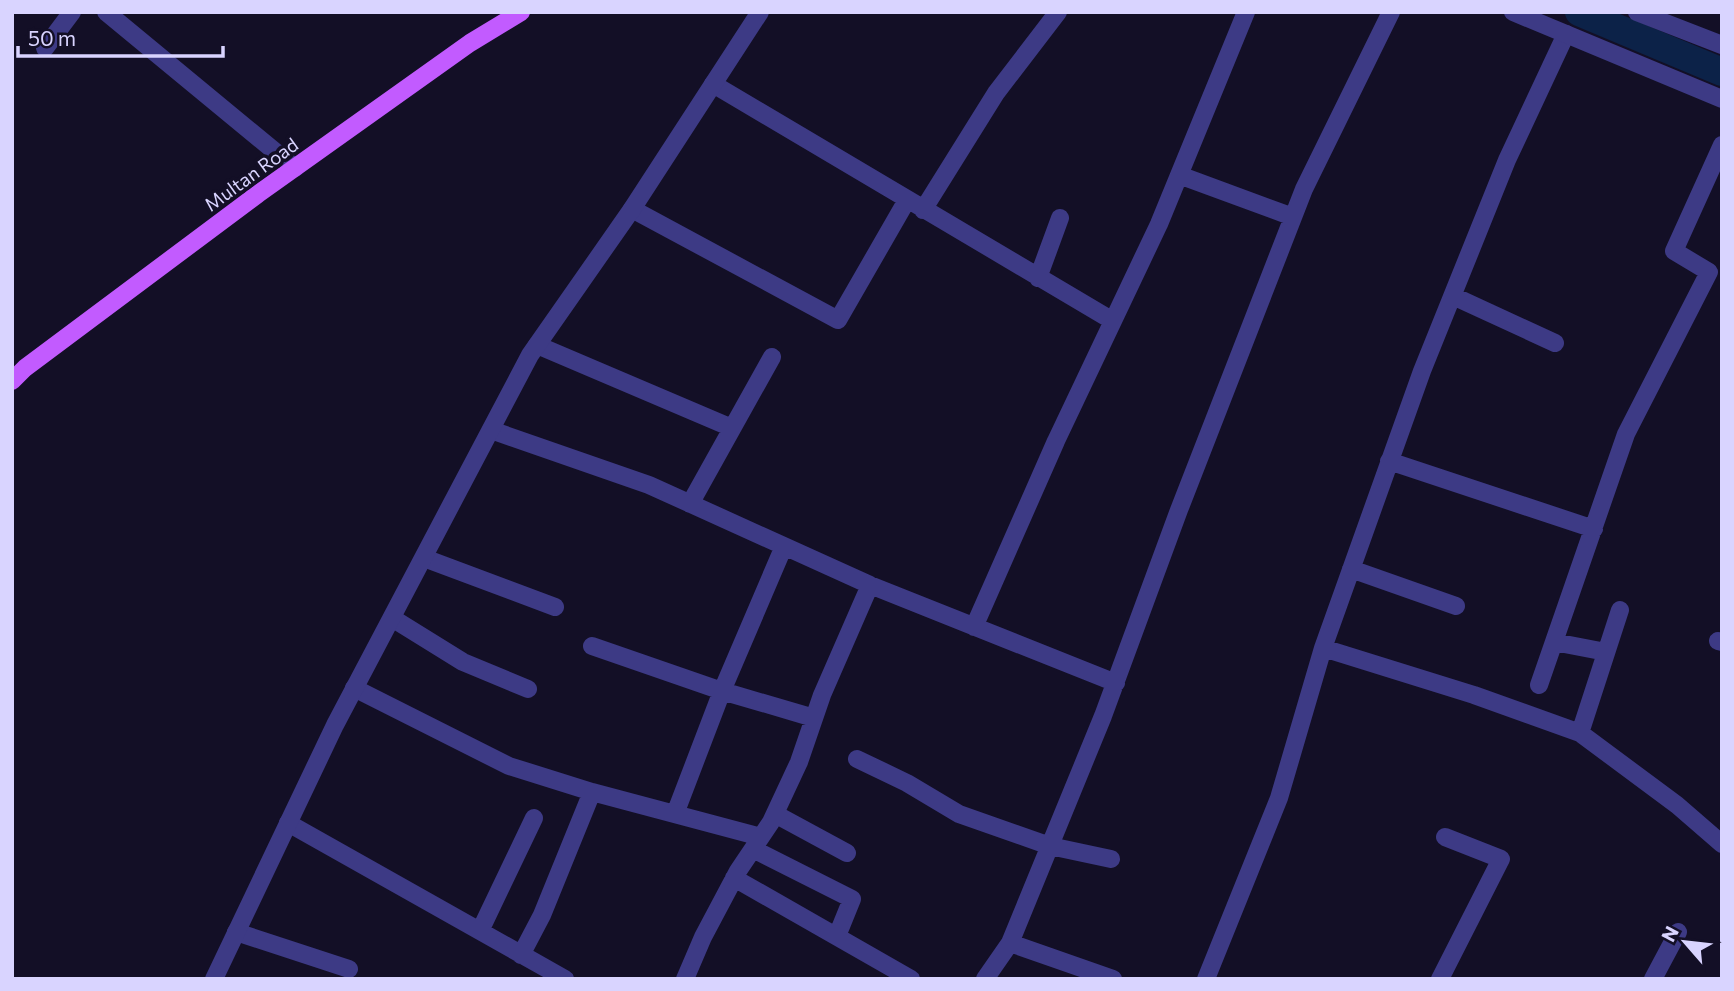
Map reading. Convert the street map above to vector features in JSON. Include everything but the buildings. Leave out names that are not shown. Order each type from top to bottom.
[{"type":"main road","name":"Multan Road","points":[[12,381],[25,368],[295,168],[470,43],[521,12]]},
{"type":"street","points":[[45,48],[72,12]]},
{"type":"street","points":[[106,12],[295,168]]},
{"type":"street","points":[[214,979],[355,688],[537,345],[632,209],[760,12]]},
{"type":"street","points":[[923,209],[996,93],[1058,12]]},
{"type":"street","points":[[974,627],[1056,441],[1179,175],[1247,12]]},
{"type":"street","points":[[985,979],[1010,943],[1116,684],[1304,189],[1391,12]]},
{"type":"street","points":[[1513,12],[1722,99]]},
{"type":"street","points":[[1637,12],[1722,45]]},
{"type":"street","points":[[1206,979],[1279,798],[1323,648],[1389,461],[1507,160],[1566,34]]},
{"type":"street","points":[[713,84],[1112,321]]},
{"type":"street","points":[[1539,685],[1626,434],[1709,272],[1674,251],[1722,145]]},
{"type":"street","points":[[1179,175],[1293,217]]},
{"type":"street","points":[[632,209],[838,320],[907,200]]},
{"type":"street","points":[[1038,278],[1060,218]]},
{"type":"street","points":[[1453,296],[1555,343]]},
{"type":"street","points":[[537,345],[732,428]]},
{"type":"street","points":[[690,504],[772,358]]},
{"type":"street","points":[[491,430],[649,485],[870,585],[1116,684]]},
{"type":"street","points":[[1389,461],[1594,529]]},
{"type":"street","points":[[675,814],[722,691],[784,546]]},
{"type":"street","points":[[424,558],[555,607]]},
{"type":"street","points":[[1351,569],[1455,606]]},
{"type":"street","points":[[685,979],[703,937],[734,878],[775,814],[799,762],[814,718],[870,585]]},
{"type":"street","points":[[1580,733],[1620,610]]},
{"type":"street","points":[[392,618],[463,662],[528,689]]},
{"type":"street","points":[[1554,642],[1606,652]]},
{"type":"street","points":[[592,646],[722,691],[814,718]]},
{"type":"street","points":[[1323,648],[1474,695],[1580,733],[1676,805],[1722,844]]},
{"type":"street","points":[[355,688],[509,766],[675,814],[757,843],[852,899],[837,936]]},
{"type":"street","points":[[858,760],[907,783],[959,814],[1050,846],[1111,859]]},
{"type":"street","points":[[521,955],[542,915],[593,792]]},
{"type":"street","points":[[775,814],[848,853]]},
{"type":"street","points":[[480,932],[534,818]]},
{"type":"street","points":[[288,824],[565,979]]},
{"type":"street","points":[[1440,979],[1501,859],[1445,837]]},
{"type":"street","points":[[734,878],[911,979]]},
{"type":"street","points":[[236,932],[349,969]]},
{"type":"street","points":[[1653,979],[1678,932]]},
{"type":"street","points":[[1010,943],[1113,979]]},
{"type":"waterway","points":[[1579,12],[1722,72]]}]
